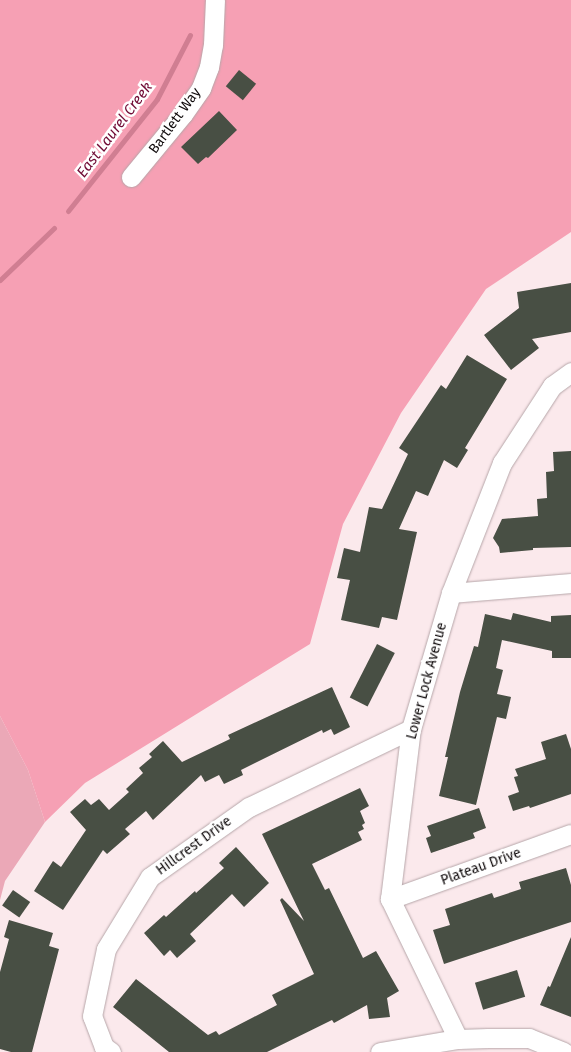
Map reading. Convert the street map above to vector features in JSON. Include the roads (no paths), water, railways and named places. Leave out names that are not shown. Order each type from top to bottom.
[{"type":"street","name":"Bartlett Way","points":[[131,177],[184,114],[201,88],[209,67],[213,45],[215,0]]},
{"type":"street","name":"Lower Lock Avenue","points":[[390,899],[411,729],[451,593],[502,463],[552,386],[571,372]]},
{"type":"street","points":[[451,593],[571,583]]},
{"type":"street","name":"Hillcrest Drive","points":[[111,1052],[104,1048],[92,1016],[106,948],[150,877],[248,807],[411,729]]},
{"type":"street","name":"Plateau Drive","points":[[390,899],[571,834]]},
{"type":"street","points":[[390,899],[458,1039]]},
{"type":"street","points":[[380,1052],[458,1039],[529,1038],[563,1052]]},
{"type":"waterway","name":"East Laurel Creek","points":[[68,211],[157,99],[190,35]]},
{"type":"waterway","name":"East Laurel Creek","points":[[0,280],[54,228]]}]
